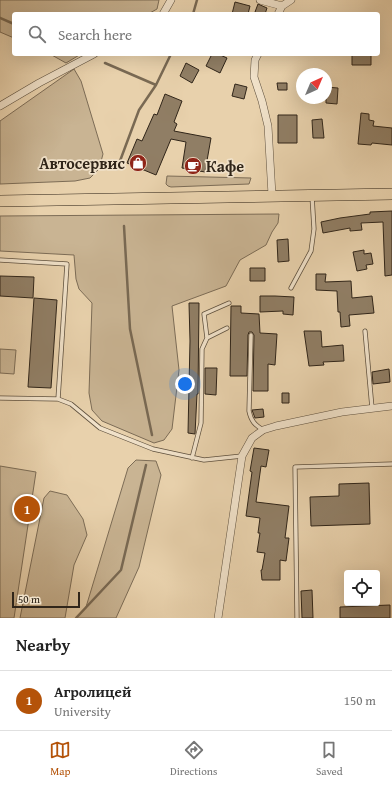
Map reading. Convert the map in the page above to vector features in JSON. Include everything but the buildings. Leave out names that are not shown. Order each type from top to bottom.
[{"type":"main road","points":[[0,201],[392,194]]},
{"type":"street","points":[[164,12],[171,0]]},
{"type":"street","points":[[260,0],[282,6]]},
{"type":"street","points":[[279,12],[282,6],[291,0]]},
{"type":"street","points":[[0,104],[90,56]]},
{"type":"street","points":[[257,56],[255,60],[254,77],[268,126],[272,196]]},
{"type":"street","points":[[218,618],[242,456],[252,438],[263,430],[276,426],[335,413],[392,406]]},
{"type":"lane","points":[[291,288],[311,251],[314,229],[312,195]]},
{"type":"lane","points":[[0,260],[67,264],[58,399]]},
{"type":"lane","points":[[208,338],[204,314],[229,303]]},
{"type":"lane","points":[[192,458],[201,423],[202,349],[208,338],[227,328]]},
{"type":"lane","points":[[365,331],[372,408]]},
{"type":"lane","points":[[251,335],[249,411],[250,418],[263,430]]},
{"type":"lane","points":[[0,398],[58,399],[71,404],[100,428],[153,449],[204,460],[242,456]]},
{"type":"lane","points":[[297,618],[295,467],[392,464]]},
{"type":"shaded area","points":[[0,0],[159,0],[157,9],[152,12],[12,12],[12,37],[0,32]]},
{"type":"shaded area","points":[[54,56],[78,56],[66,63]]},
{"type":"shaded area","points":[[74,69],[81,81],[103,154],[99,169],[90,178],[75,181],[0,184],[0,121]]},
{"type":"shaded area","points":[[167,176],[251,178],[249,184],[171,187],[166,184]]},
{"type":"shaded area","points":[[279,214],[278,223],[266,245],[240,260],[226,286],[172,306],[179,370],[172,429],[164,440],[154,443],[102,421],[92,410],[89,393],[92,303],[79,289],[76,279],[74,255],[0,251],[0,216]]},
{"type":"shaded area","points":[[0,349],[16,350],[14,374],[0,373]]},
{"type":"shaded area","points":[[136,460],[156,461],[161,475],[139,567],[116,618],[76,618],[86,607],[128,468]]},
{"type":"shaded area","points":[[0,466],[36,472],[14,618],[0,618]]},
{"type":"shaded area","points":[[50,491],[67,495],[83,519],[87,535],[74,565],[65,618],[20,618],[44,498]]},
{"type":"waterway","points":[[194,12],[197,0]]},
{"type":"waterway","points":[[0,18],[12,23]]},
{"type":"waterway","points":[[117,169],[139,110],[156,85],[170,56]]},
{"type":"waterway","points":[[105,63],[156,85]]},
{"type":"waterway","points":[[124,226],[130,329],[152,435]]},
{"type":"waterway","points":[[76,618],[121,570],[146,465]]},
{"type":"place","name":"Автосервис","points":[[138,163]]},
{"type":"place","name":"Кафе","points":[[193,166]]},
{"type":"place","name":"Агролицей","points":[[27,509]]}]
